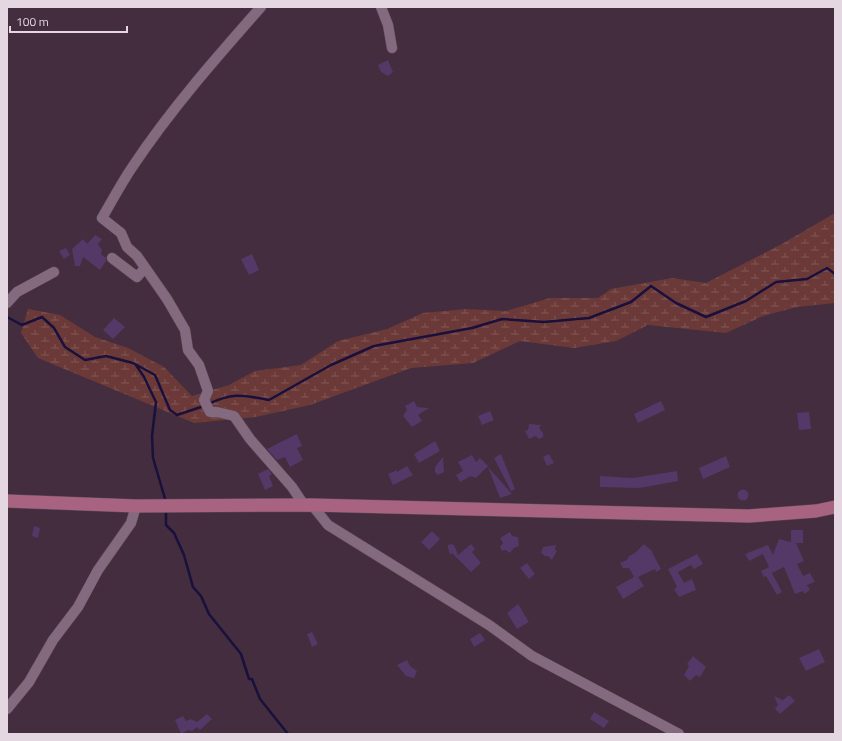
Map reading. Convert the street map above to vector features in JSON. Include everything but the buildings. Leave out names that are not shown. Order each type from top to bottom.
[{"type":"main road","points":[[7,501],[136,506],[308,505],[749,516],[816,511],[835,507]]},
{"type":"street","points":[[261,7],[174,109],[132,166],[102,218],[121,233],[127,247],[131,248],[167,299],[184,330],[188,350],[199,365],[208,391],[204,400],[210,412],[234,416],[250,439],[308,505],[328,525],[489,625],[532,656],[680,734]]},
{"type":"street","points":[[381,7],[388,24],[392,48]]},
{"type":"street","points":[[112,258],[137,277],[145,268]]},
{"type":"street","points":[[7,303],[17,292],[54,272]]},
{"type":"street","points":[[7,709],[30,682],[53,640],[78,606],[98,570],[131,523],[136,506]]},
{"type":"green space","points":[[835,213],[835,303],[797,307],[763,316],[726,333],[648,325],[616,341],[574,348],[520,341],[473,363],[411,368],[310,405],[256,417],[194,423],[38,358],[21,333],[28,309],[60,315],[95,337],[128,348],[164,367],[192,396],[229,385],[255,371],[301,365],[338,341],[387,329],[423,313],[466,309],[506,311],[550,298],[598,298],[611,289],[672,278],[706,283],[780,245]]},
{"type":"waterway","points":[[208,404],[232,396],[269,400],[331,365],[374,346],[472,328],[502,319],[544,322],[589,318],[631,302],[651,286],[676,303],[706,317],[746,301],[776,282],[807,279],[827,268],[835,274]]},
{"type":"waterway","points":[[7,317],[22,325],[42,317],[54,328],[65,347],[85,360],[106,356],[133,363],[155,375],[170,410],[177,415],[204,406]]},
{"type":"waterway","points":[[136,365],[144,377],[156,402],[152,436],[153,458],[166,502]]},
{"type":"waterway","points":[[166,509],[166,525],[174,533],[184,555],[193,587],[201,596],[209,614],[241,654],[249,679],[252,679],[260,699],[288,734]]}]
